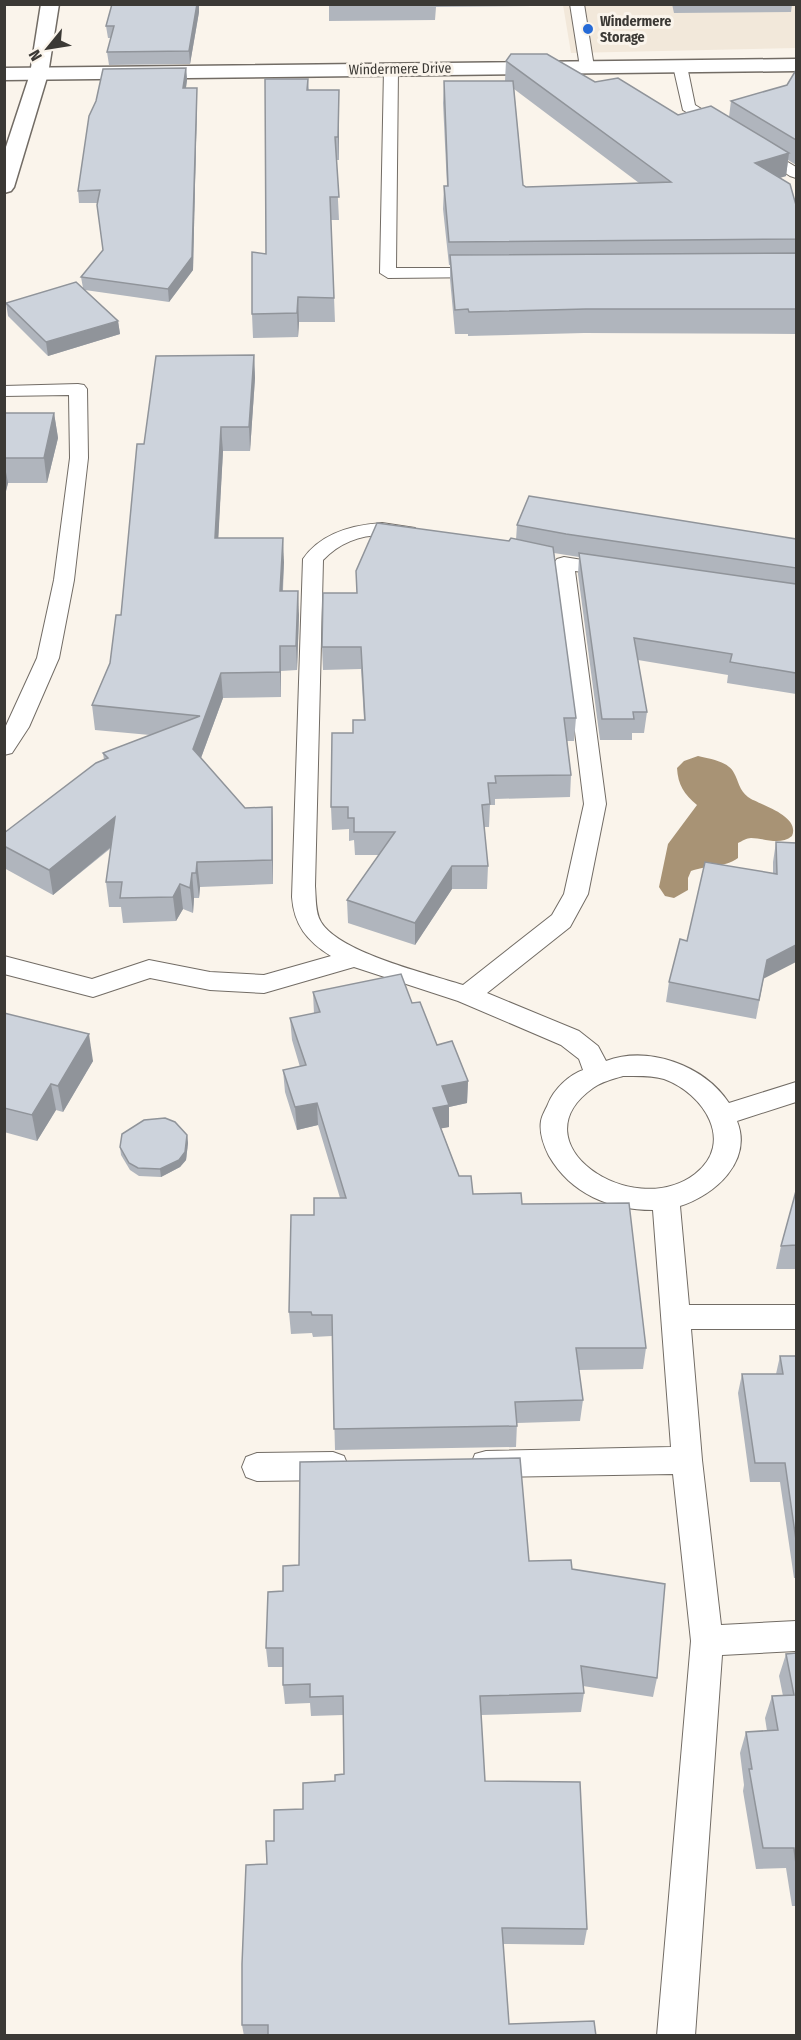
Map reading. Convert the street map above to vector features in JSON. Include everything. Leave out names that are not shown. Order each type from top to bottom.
[{"type":"street","points":[[4,187],[8,163],[39,74],[50,4]]},
{"type":"street","name":"Windermere Drive","points":[[4,74],[796,65]]},
{"type":"lane","points":[[577,4],[587,67]]},
{"type":"lane","points":[[680,66],[688,107],[796,173]]},
{"type":"lane","points":[[391,69],[388,273],[503,273]]},
{"type":"lane","points":[[4,391],[78,389],[80,458],[64,580],[48,658],[18,727],[4,748]]},
{"type":"lane","points":[[425,536],[391,529],[368,529],[323,546],[314,559],[303,886],[306,912],[312,928],[329,944],[354,958],[467,995],[570,1038],[589,1053],[597,1071]]},
{"type":"lane","points":[[541,558],[634,573]]},
{"type":"lane","points":[[467,995],[561,921],[576,894],[595,804],[564,563]]},
{"type":"lane","points":[[4,965],[93,988],[149,969],[210,981],[264,984],[354,958]]},
{"type":"lane","points":[[645,1066],[671,1071],[693,1082],[711,1097],[723,1115],[729,1137],[724,1158],[712,1176],[692,1191],[666,1199],[636,1200],[608,1193],[584,1180],[565,1162],[555,1142],[553,1120],[560,1100],[575,1084],[597,1071],[645,1066]]},
{"type":"lane","points":[[723,1115],[796,1092]]},
{"type":"lane","points":[[666,1199],[687,1461],[707,1641],[676,2036]]},
{"type":"lane","points":[[674,1317],[796,1317]]},
{"type":"lane","points":[[460,1464],[687,1461]]},
{"type":"lane","points":[[257,1467],[364,1466]]},
{"type":"lane","points":[[707,1641],[796,1636]]},
{"type":"shaded area","points":[[563,5],[796,5],[796,48],[571,53]]},
{"type":"shaded area","points":[[698,756],[728,766],[748,797],[777,811],[790,822],[793,829],[792,836],[782,841],[749,838],[738,843],[738,858],[727,863],[691,871],[688,878],[688,890],[674,898],[665,896],[659,887],[668,844],[697,805],[683,789],[677,768],[684,761]]},
{"type":"building","points":[[112,4],[197,4],[189,51],[107,52],[114,26],[106,26]]},
{"type":"building","points":[[329,4],[436,4],[329,5]]},
{"type":"building","points":[[511,54],[547,54],[595,82],[618,78],[678,115],[711,106],[789,153],[755,163],[790,184],[796,205],[796,239],[449,242],[444,186],[448,186],[444,81],[513,81],[523,185],[526,187],[671,182],[506,61]]},
{"type":"building","points":[[186,68],[183,88],[197,88],[192,257],[168,289],[81,277],[103,250],[97,205],[100,190],[78,191],[89,116],[96,101],[103,69]]},
{"type":"building","points":[[796,70],[796,140],[731,101],[787,85]]},
{"type":"building","points":[[265,79],[308,79],[307,90],[339,90],[338,137],[335,137],[339,197],[330,197],[334,298],[298,297],[297,313],[252,314],[252,252],[266,254]]},
{"type":"building","points":[[796,253],[796,309],[586,309],[469,312],[468,309],[455,310],[450,255]]},
{"type":"building","points":[[76,282],[118,321],[46,342],[6,303]]},
{"type":"building","points":[[254,355],[249,427],[221,427],[215,538],[283,538],[280,591],[298,591],[296,646],[280,646],[280,672],[221,673],[193,749],[245,808],[272,807],[272,860],[197,862],[196,873],[192,873],[190,888],[180,884],[173,897],[120,898],[122,882],[106,882],[115,817],[49,870],[4,846],[4,833],[96,763],[108,758],[103,753],[200,716],[92,705],[110,663],[116,615],[121,615],[137,444],[144,444],[156,356]]},
{"type":"building","points":[[4,413],[54,413],[44,458],[4,458]]},
{"type":"building","points":[[529,496],[796,539],[796,568],[517,525]]},
{"type":"building","points":[[377,523],[509,541],[511,538],[553,547],[576,718],[564,718],[571,775],[495,776],[496,783],[488,783],[490,804],[482,805],[488,866],[452,866],[415,923],[347,900],[395,832],[354,832],[354,818],[348,818],[348,807],[331,807],[332,733],[353,733],[353,720],[365,720],[361,647],[322,647],[323,593],[357,593],[356,571]]},
{"type":"building","points":[[579,553],[796,584],[796,673],[730,662],[732,654],[634,638],[647,712],[633,712],[634,719],[602,719]]},
{"type":"building","points":[[776,842],[796,843],[796,945],[767,960],[759,1000],[669,982],[680,939],[687,941],[705,862],[777,874]]},
{"type":"building","points":[[401,974],[412,1003],[420,1002],[437,1045],[452,1041],[468,1081],[442,1086],[449,1105],[433,1108],[459,1176],[471,1176],[473,1194],[521,1193],[522,1204],[629,1203],[646,1348],[576,1348],[583,1400],[515,1402],[517,1426],[334,1429],[332,1315],[289,1312],[291,1215],[314,1215],[314,1198],[346,1198],[317,1103],[295,1107],[283,1070],[306,1065],[290,1018],[320,1012],[313,992]]},
{"type":"building","points":[[4,1013],[89,1034],[58,1086],[51,1084],[32,1115],[4,1108]]},
{"type":"building","points":[[165,1118],[175,1122],[187,1135],[185,1152],[179,1160],[160,1169],[138,1168],[129,1163],[120,1147],[122,1134],[144,1120]]},
{"type":"building","points":[[796,1191],[796,1245],[781,1246]]},
{"type":"building","points":[[780,1356],[796,1356],[796,1540],[785,1463],[755,1463],[742,1374],[783,1374]]},
{"type":"building","points":[[520,1458],[529,1561],[571,1560],[572,1569],[665,1584],[657,1678],[581,1666],[584,1693],[480,1696],[485,1781],[580,1782],[587,1929],[502,1928],[509,2024],[594,2021],[596,2036],[268,2036],[268,2025],[242,2025],[246,1865],[267,1864],[266,1841],[274,1841],[274,1810],[303,1809],[303,1783],[335,1781],[335,1775],[344,1774],[343,1696],[310,1697],[310,1684],[283,1685],[283,1648],[266,1648],[268,1592],[283,1591],[283,1566],[299,1565],[300,1462]]},
{"type":"building","points":[[796,1653],[796,1864],[794,1848],[763,1848],[749,1769],[752,1769],[746,1732],[778,1730],[772,1696],[794,1695],[786,1654]]},
{"type":"place","name":"Windermere Storage","points":[[588,29]]}]
